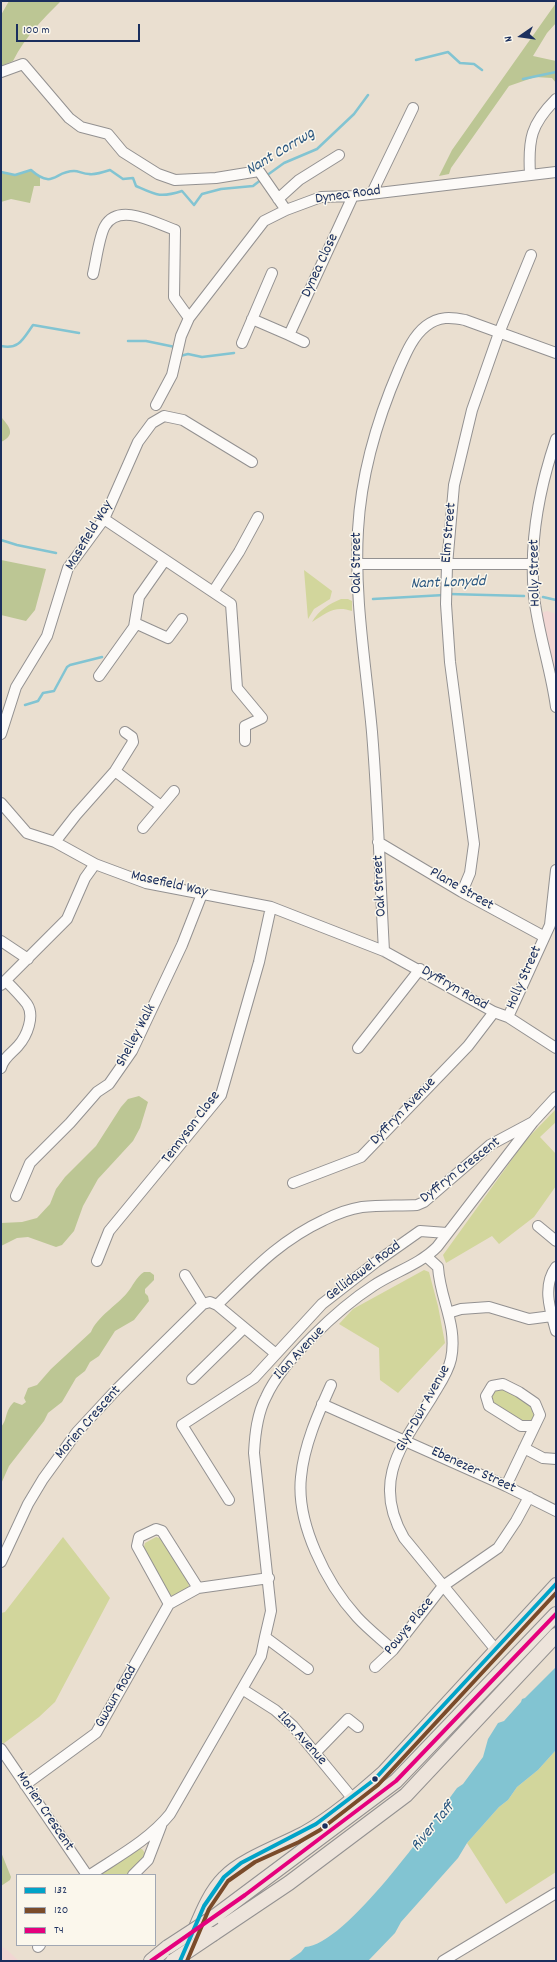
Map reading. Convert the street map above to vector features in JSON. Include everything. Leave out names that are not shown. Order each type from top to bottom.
[{"type":"highway","points":[[151,1961],[214,1918],[396,1781],[556,1614]]},
{"type":"highway","points":[[173,1961],[289,1883],[406,1795],[556,1635]]},
{"type":"main road","points":[[180,1961],[205,1904],[223,1878],[231,1870],[306,1832],[353,1799],[383,1772],[556,1584]]},
{"type":"street","points":[[1,72],[23,64],[69,118],[81,127],[108,134],[123,152],[158,174],[175,180],[216,178],[259,171],[286,210]]},
{"type":"street","points":[[530,174],[529,152],[537,121],[556,99]]},
{"type":"street","points":[[372,193],[413,108]]},
{"type":"street","points":[[278,199],[300,180],[339,155]]},
{"type":"street","name":"Dynea Road","points":[[156,404],[172,375],[181,336],[189,318],[264,221],[286,210],[321,196],[354,196],[556,172]]},
{"type":"street","name":"Dynea Close","points":[[289,335],[354,196]]},
{"type":"street","points":[[93,274],[104,227],[111,218],[122,214],[133,215],[174,230],[174,297],[189,318]]},
{"type":"street","name":"Elm Street","points":[[462,892],[470,873],[474,844],[450,662],[446,604],[447,565],[454,486],[472,410],[499,333],[531,255]]},
{"type":"street","points":[[242,343],[272,273]]},
{"type":"street","name":"Oak Street","points":[[384,951],[375,762],[367,673],[359,618],[357,564],[361,498],[374,439],[386,398],[406,352],[415,337],[432,322],[451,317],[556,353]]},
{"type":"street","points":[[252,319],[304,342]]},
{"type":"street","name":"Masefield Way","points":[[1,734],[16,687],[47,636],[68,568],[104,519],[138,442],[152,423],[164,416],[183,420],[252,462]]},
{"type":"street","name":"Holly Street","points":[[556,439],[540,494],[533,564],[534,596],[556,707]]},
{"type":"street","points":[[213,592],[239,552],[258,517]]},
{"type":"street","points":[[104,519],[231,604],[237,688],[262,718],[245,726],[245,741]]},
{"type":"street","points":[[99,676],[134,627],[139,597],[165,560]]},
{"type":"street","points":[[357,564],[533,564]]},
{"type":"street","points":[[135,623],[168,638],[182,619]]},
{"type":"street","points":[[55,842],[76,815],[115,771],[134,742],[132,737],[125,732]]},
{"type":"street","points":[[115,771],[161,806]]},
{"type":"street","points":[[143,828],[174,791]]},
{"type":"street","name":"Masefield Way","points":[[1,803],[27,833],[55,842],[95,864],[146,883],[271,907],[349,938]]},
{"type":"street","name":"Plane Street","points":[[378,842],[462,892],[544,936]]},
{"type":"street","points":[[1,1068],[2,1062],[19,1045],[27,1030],[30,1015],[28,1005],[3,983],[67,919],[85,878],[95,864]]},
{"type":"street","name":"Holly Street","points":[[508,1017],[550,925],[556,870]]},
{"type":"street","name":"Shelley Walk","points":[[16,1196],[30,1163],[97,1092],[109,1084],[132,1052],[182,945],[202,894]]},
{"type":"street","name":"Tennyson Close","points":[[97,1261],[109,1231],[221,1095],[260,962],[271,907]]},
{"type":"street","points":[[550,925],[556,933]]},
{"type":"street","name":"Dyffryn Road","points":[[349,938],[384,951],[420,969],[494,1012],[508,1017],[556,1048]]},
{"type":"street","points":[[1,941],[28,958]]},
{"type":"street","points":[[358,1048],[420,969]]},
{"type":"street","name":"Dyffryn Avenue","points":[[293,1183],[361,1157],[468,1046],[494,1012]]},
{"type":"street","name":"Dyffryn Crescent","points":[[218,1305],[269,1255],[299,1233],[346,1211],[361,1207],[417,1205],[424,1202],[490,1145],[533,1122],[556,1097]]},
{"type":"street","name":"Ilan Avenue","points":[[161,1825],[170,1814],[261,1656],[271,1611],[269,1578],[254,1453],[255,1432],[265,1397],[288,1362],[343,1310],[373,1286],[427,1257],[533,1122]]},
{"type":"street","points":[[538,1226],[556,1241]]},
{"type":"street","name":"Gellidawel Road","points":[[229,1500],[182,1425],[254,1378],[322,1304],[420,1231],[447,1233]]},
{"type":"street","name":"Glyn-Dwr Avenue","points":[[427,1257],[438,1267],[439,1283],[453,1333],[451,1360],[444,1376],[405,1440],[389,1478],[391,1508],[396,1525],[404,1538],[496,1650]]},
{"type":"street","points":[[556,1267],[549,1278],[548,1286],[552,1316],[556,1331]]},
{"type":"street","points":[[185,1275],[203,1304],[210,1302],[218,1305],[276,1354]]},
{"type":"street","name":"Morien Crescent","points":[[1,1562],[28,1504],[43,1479],[77,1432],[128,1378],[203,1304]]},
{"type":"street","points":[[448,1312],[461,1308],[490,1306],[529,1319],[552,1316]]},
{"type":"street","points":[[192,1379],[244,1328]]},
{"type":"street","points":[[506,1486],[540,1415],[535,1403],[503,1384],[492,1386],[486,1396],[489,1406],[521,1426],[534,1426]]},
{"type":"street","points":[[331,1385],[322,1404],[304,1455],[301,1478],[302,1514],[313,1546],[327,1575],[357,1616],[393,1650]]},
{"type":"street","name":"Ebenezer Street","points":[[322,1404],[506,1486],[556,1511]]},
{"type":"street","points":[[524,1448],[543,1458],[556,1459]]},
{"type":"street","name":"Powys Place","points":[[375,1667],[393,1650],[443,1586],[498,1548],[516,1521],[529,1497]]},
{"type":"street","points":[[198,1588],[162,1531],[156,1530],[139,1537],[137,1546],[169,1604],[198,1588],[269,1578]]},
{"type":"street","name":"Gwaun Road","points":[[25,1785],[96,1733],[169,1604]]},
{"type":"street","points":[[265,1637],[308,1668]]},
{"type":"street","name":"Ilan Avenue","points":[[242,1689],[275,1710],[293,1726],[353,1799]]},
{"type":"street","points":[[315,1753],[348,1719],[358,1727]]},
{"type":"street","name":"Morien Crescent","points":[[1,1749],[87,1874]]},
{"type":"street","points":[[90,1874],[134,1846],[161,1825]]},
{"type":"street","points":[[134,1874],[148,1860],[161,1825]]},
{"type":"street","points":[[443,1961],[556,1893]]},
{"type":"shaded area","points":[[547,611],[556,614],[556,676],[541,613]]},
{"type":"shaded area","points":[[1,1946],[7,1950],[19,1961],[1,1961]]},
{"type":"green space","points":[[9,1],[61,1],[29,36],[13,61],[1,66],[1,15]]},
{"type":"green space","points":[[556,3],[556,23],[547,33],[533,56],[556,61],[556,83],[552,78],[535,77],[509,86],[451,168],[449,174],[439,176],[452,150]]},
{"type":"green space","points":[[31,170],[40,177],[40,186],[34,186],[30,203],[11,199],[1,202],[1,172],[15,175]]},
{"type":"green space","points":[[1,417],[9,427],[10,434],[9,437],[1,442]]},
{"type":"green space","points":[[1,560],[46,569],[35,610],[26,621],[1,615]]},
{"type":"green space","points":[[304,570],[332,591],[330,599],[314,609],[308,619]]},
{"type":"green space","points":[[341,599],[348,599],[352,601],[352,611],[346,609],[336,609],[326,613],[312,622],[325,608]]},
{"type":"green space","points":[[139,1096],[148,1102],[140,1128],[133,1141],[98,1179],[83,1206],[74,1231],[62,1245],[56,1247],[28,1237],[17,1238],[1,1246],[1,1223],[22,1222],[37,1218],[50,1204],[56,1189],[65,1177],[96,1146],[121,1107],[128,1099]]},
{"type":"green space","points":[[556,1109],[556,1122],[540,1137],[556,1154],[556,1186],[534,1217],[499,1244],[492,1236],[446,1263],[443,1255],[526,1140]]},
{"type":"green space","points":[[424,1270],[429,1272],[438,1306],[445,1343],[398,1393],[380,1380],[379,1348],[339,1324],[353,1309]]},
{"type":"green space","points":[[144,1272],[150,1272],[154,1275],[154,1280],[145,1289],[145,1293],[148,1296],[149,1301],[134,1320],[115,1331],[99,1356],[90,1362],[85,1371],[76,1378],[62,1402],[48,1413],[44,1421],[9,1466],[1,1484],[1,1427],[11,1406],[14,1402],[22,1405],[26,1402],[24,1398],[28,1388],[37,1385],[51,1369],[91,1332],[98,1321],[123,1298],[139,1276]]},
{"type":"green space","points":[[502,1387],[519,1395],[530,1403],[535,1413],[534,1419],[528,1423],[515,1419],[501,1411],[496,1406],[492,1395],[495,1388]]},
{"type":"green space","points":[[63,1537],[110,1598],[55,1702],[39,1717],[3,1744],[1,1740],[1,1613],[5,1612]]},
{"type":"green space","points":[[156,1537],[162,1539],[187,1580],[189,1586],[186,1590],[175,1597],[168,1594],[143,1550],[145,1543]]},
{"type":"green space","points":[[556,1750],[556,1872],[506,1904],[467,1843],[499,1807],[508,1800],[517,1787],[538,1770]]},
{"type":"green space","points":[[139,1849],[142,1849],[145,1853],[129,1874],[102,1874]]},
{"type":"green space","points":[[1,1852],[11,1877],[10,1880],[1,1886]]},
{"type":"water","name":"River Taff","points":[[556,1667],[556,1750],[538,1770],[517,1787],[508,1800],[499,1807],[467,1843],[458,1858],[401,1922],[395,1933],[368,1961],[288,1961],[301,1952],[305,1947],[322,1941],[342,1926],[387,1880],[457,1788],[463,1784],[483,1757],[488,1739],[498,1723],[504,1721],[522,1699],[525,1698]]},
{"type":"waterway","name":"Nant Corrwg","points":[[416,60],[448,52],[460,63],[474,64],[482,70]]},
{"type":"waterway","name":"Nant Corrwg","points":[[523,79],[556,72]]},
{"type":"waterway","name":"Nant Corrwg","points":[[266,176],[284,163],[317,149],[354,114],[368,95]]},
{"type":"waterway","name":"Nant Corrwg","points":[[1,172],[15,175],[31,170],[39,176],[49,179],[67,172],[76,171],[91,174],[110,170],[123,179],[133,178],[136,186],[154,193],[163,195],[182,191],[194,205],[202,194],[221,189],[253,186],[262,179]]},
{"type":"waterway","points":[[1,346],[7,347],[16,345],[23,339],[33,325],[79,333]]},
{"type":"waterway","points":[[128,341],[146,341],[175,347]]},
{"type":"waterway","points":[[180,356],[188,354],[202,357],[234,353]]},
{"type":"waterway","points":[[1,540],[56,553]]},
{"type":"waterway","name":"Nant Lonydd","points":[[449,594],[524,596]]},
{"type":"waterway","name":"Nant Lonydd","points":[[373,599],[444,595]]},
{"type":"waterway","name":"Nant Lonydd","points":[[543,597],[556,600]]},
{"type":"waterway","points":[[25,705],[38,701],[43,693],[54,691],[67,667],[70,665],[102,657]]},
{"type":"transit line","name":"132","points":[[180,1961],[204,1906],[224,1877],[241,1863],[316,1824],[374,1780],[556,1584]]},
{"type":"transit line","name":"120","points":[[187,1961],[209,1909],[228,1881],[255,1862],[299,1842],[320,1830],[378,1785],[556,1593]]},
{"type":"transit line","name":"T4","points":[[151,1961],[245,1895],[396,1781],[556,1614]]}]
